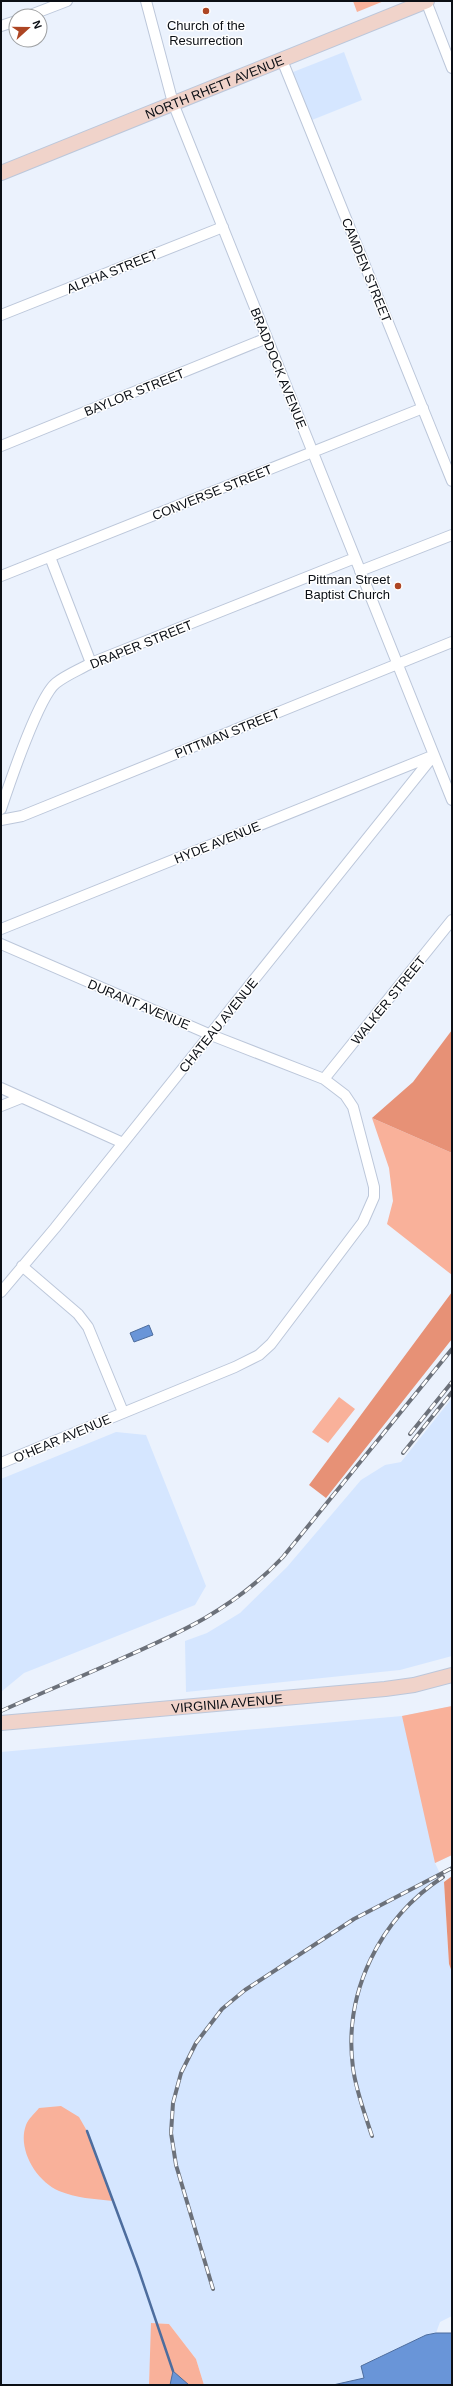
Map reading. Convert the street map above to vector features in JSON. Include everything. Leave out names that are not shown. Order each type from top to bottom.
[{"type":"main road","name":"NORTH RHETT AVENUE","points":[[1,173],[173,102],[282,60],[426,1]]},
{"type":"main road","name":"VIRGINIA AVENUE","points":[[1,1723],[385,1689],[414,1685],[452,1675]]},
{"type":"street","points":[[48,8],[67,1]]},
{"type":"street","name":"BRADDOCK AVENUE","points":[[146,1],[173,102],[434,755]]},
{"type":"street","points":[[426,1],[452,68]]},
{"type":"street","name":"CAMDEN STREET","points":[[282,60],[452,480]]},
{"type":"street","name":"ALPHA STREET","points":[[1,316],[223,227]]},
{"type":"street","name":"BAYLOR STREET","points":[[1,446],[267,338]]},
{"type":"street","name":"CONVERSE STREET","points":[[1,576],[423,408]]},
{"type":"street","points":[[360,571],[452,535]]},
{"type":"street","points":[[50,557],[91,664]]},
{"type":"street","name":"DRAPER STREET","points":[[1,809],[19,757],[46,696],[55,684],[91,664],[355,558]]},
{"type":"street","name":"PITTMAN STREET","points":[[1,820],[22,816],[452,642]]},
{"type":"street","points":[[434,755],[449,786],[452,800]]},
{"type":"street","name":"HYDE AVENUE","points":[[1,930],[434,755]]},
{"type":"street","name":"CHATEAU AVENUE","points":[[1,1292],[123,1143],[434,755]]},
{"type":"street","name":"WALKER STREET","points":[[324,1079],[452,920]]},
{"type":"street","name":"DURANT AVENUE","points":[[1,944],[210,1035],[324,1079]]},
{"type":"street","name":"O'HEAR AVENUE","points":[[1,1463],[123,1412],[235,1368],[259,1355],[271,1344],[363,1222],[374,1197],[374,1187],[365,1147],[353,1107],[345,1095],[324,1079]]},
{"type":"street","points":[[1,1088],[123,1143]]},
{"type":"street","points":[[1,1106],[21,1098]]},
{"type":"street","points":[[22,1266],[78,1314],[88,1327],[123,1412]]},
{"type":"shaded area","points":[[353,1],[384,1],[357,12]]},
{"type":"shaded area","points":[[344,52],[362,100],[307,122],[288,74]]},
{"type":"shaded area","points":[[452,1030],[452,1153],[372,1118],[413,1082]]},
{"type":"shaded area","points":[[372,1118],[452,1153],[452,1275],[387,1224],[393,1201],[389,1168]]},
{"type":"shaded area","points":[[452,1292],[452,1339],[326,1498],[309,1485]]},
{"type":"shaded area","points":[[339,1397],[355,1409],[328,1443],[312,1432]]},
{"type":"shaded area","points":[[452,1398],[452,1656],[400,1670],[186,1692],[185,1641],[207,1633],[240,1613],[287,1567],[361,1480],[385,1465],[401,1462]]},
{"type":"shaded area","points":[[116,1432],[146,1435],[206,1586],[195,1605],[24,1673],[1,1692],[1,1479]]},
{"type":"shaded area","points":[[452,1706],[452,1855],[435,1863],[444,1882],[449,1964],[452,1972],[452,2316],[440,2322],[436,2333],[426,2335],[361,2365],[364,2378],[333,2385],[204,2385],[196,2359],[169,2324],[152,2323],[149,2385],[1,2385],[1,1752],[402,1716]]},
{"type":"shaded area","points":[[452,1706],[452,1855],[435,1863],[402,1716]]},
{"type":"shaded area","points":[[452,1876],[452,1972],[449,1964],[444,1882]]},
{"type":"shaded area","points":[[61,2106],[79,2117],[87,2131],[113,2201],[79,2197],[59,2191],[43,2180],[30,2163],[24,2144],[24,2134],[27,2123],[39,2108]]},
{"type":"shaded area","points":[[151,2323],[169,2324],[196,2359],[204,2385],[149,2385]]},
{"type":"water","points":[[149,1325],[153,1335],[134,1342],[130,1333]]},
{"type":"water","points":[[436,2333],[452,2333],[452,2385],[333,2385],[364,2378],[361,2366],[426,2335]]},
{"type":"water","points":[[173,2371],[189,2385],[170,2385]]},
{"type":"waterway","points":[[87,2131],[138,2268],[173,2371]]},
{"type":"railway","points":[[1,1711],[184,1630],[226,1605],[245,1591],[283,1557],[452,1349]]},
{"type":"railway","points":[[410,1434],[452,1382]]},
{"type":"railway","points":[[403,1453],[452,1392]]},
{"type":"railway","points":[[213,2289],[176,2165],[171,2133],[173,2103],[181,2073],[196,2043],[222,2009],[245,1990],[354,1919],[452,1868]]},
{"type":"railway","points":[[372,2136],[358,2094],[353,2068],[351,2040],[354,2012],[360,1985],[371,1959],[384,1935],[401,1913],[421,1894],[443,1877]]},
{"type":"place","name":"Church of the Resurrection","points":[[206,11]]},
{"type":"place","name":"Pittman Street Baptist Church","points":[[398,586]]}]
